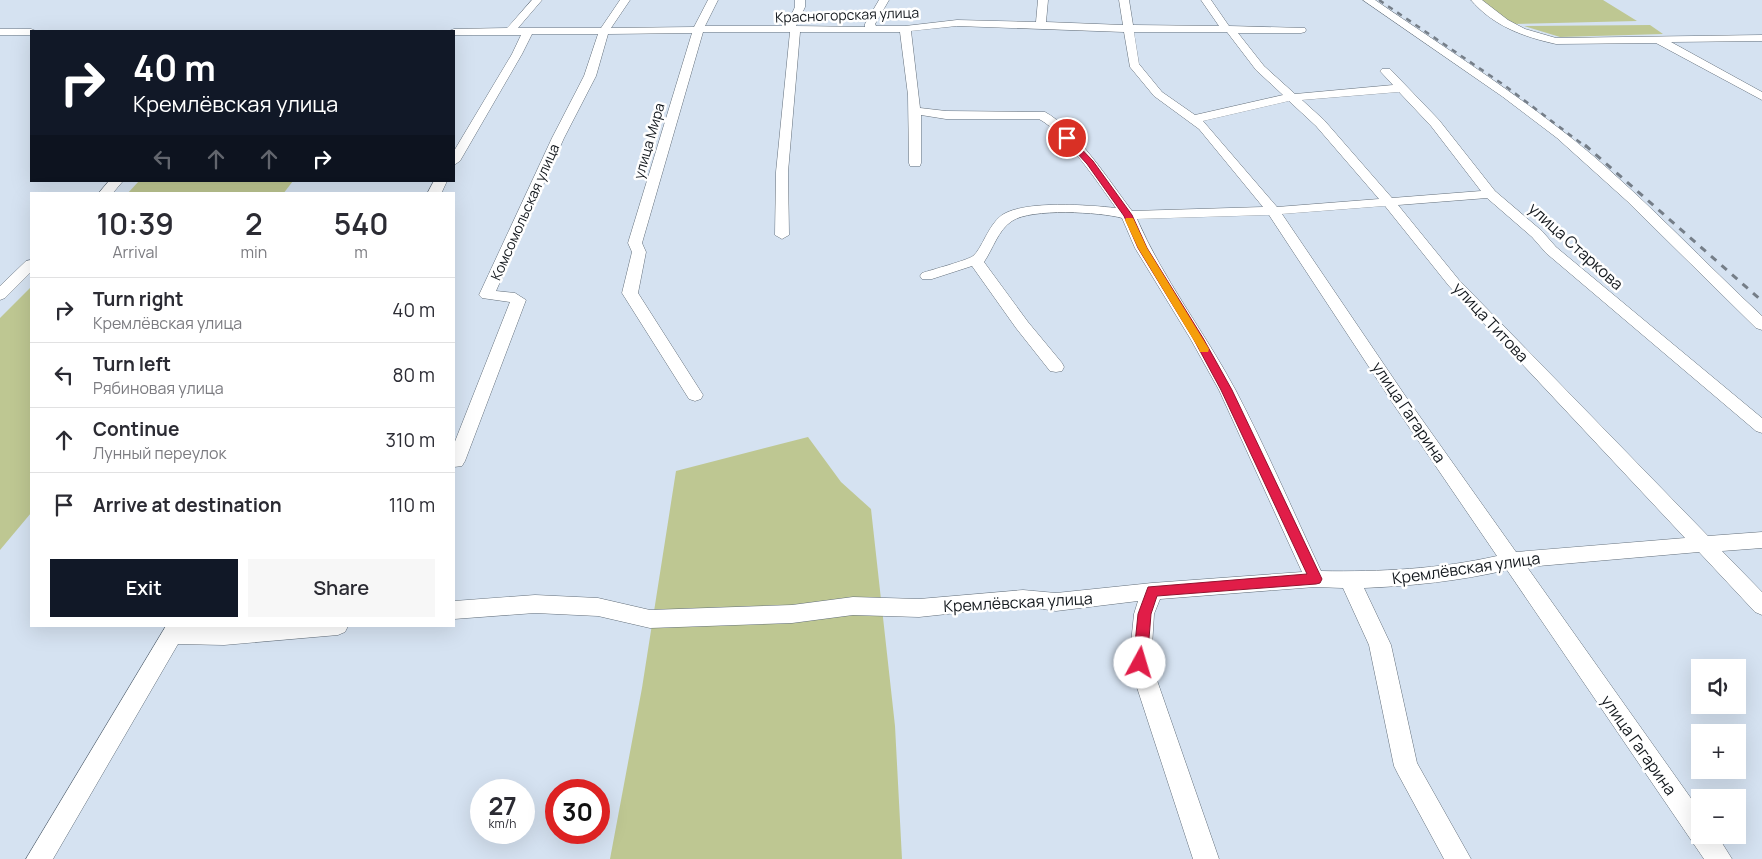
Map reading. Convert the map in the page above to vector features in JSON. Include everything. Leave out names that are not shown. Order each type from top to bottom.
[{"type":"street","points":[[510,32],[537,0]]},
{"type":"street","name":"Комсомольская улица","points":[[456,462],[518,300],[510,296],[487,295],[558,138],[590,76],[604,31],[625,0]]},
{"type":"street","name":"улица Мира","points":[[695,395],[630,293],[639,252],[636,243],[698,30],[713,0]]},
{"type":"street","points":[[782,234],[782,172],[793,30],[800,7],[800,0]]},
{"type":"street","points":[[871,29],[870,24],[884,0]]},
{"type":"street","points":[[1041,25],[1043,0]]},
{"type":"street","name":"улица Гагарина","points":[[1124,0],[1134,65],[1158,94],[1203,126],[1273,211],[1400,401],[1691,819]]},
{"type":"street","name":"улица Титова","points":[[1206,0],[1260,68],[1320,123],[1388,201],[1454,283],[1762,606]]},
{"type":"street","points":[[1368,0],[1530,110],[1587,156],[1662,224],[1762,326]]},
{"type":"street","points":[[1476,0],[1505,24],[1532,36],[1556,40],[1762,38]]},
{"type":"street","name":"Красногорская улица","points":[[455,32],[698,30],[710,28],[793,30],[905,29],[957,23],[1128,28],[1301,30]]},
{"type":"street","points":[[905,29],[912,63],[916,111],[915,162]]},
{"type":"street","points":[[455,159],[517,54],[528,31]]},
{"type":"street","points":[[0,32],[30,32]]},
{"type":"street","points":[[1656,39],[1762,96]]},
{"type":"street","name":"улица Старкова","points":[[1386,72],[1435,123],[1490,194],[1537,234],[1551,250],[1762,427]]},
{"type":"street","points":[[1194,119],[1292,97],[1402,88]]},
{"type":"street","points":[[916,111],[946,114],[1041,115],[1052,121],[1090,163],[1128,215],[1142,248],[1198,338],[1227,390],[1316,579]]},
{"type":"street","points":[[106,192],[116,182]]},
{"type":"street","points":[[927,276],[979,259],[1000,225],[1009,216],[1024,213],[1068,209],[1117,211],[1128,215],[1273,211],[1490,194]]},
{"type":"street","points":[[975,260],[1022,325],[1056,366]]},
{"type":"street","points":[[0,295],[30,265]]},
{"type":"street","name":"Кремлёвская улица","points":[[455,610],[535,604],[598,607],[650,619],[724,618],[792,614],[853,606],[919,608],[1023,598],[1056,602],[1152,591],[1316,579],[1350,580],[1422,577],[1476,569],[1511,561],[1703,543],[1762,540]]},
{"type":"street","points":[[1350,580],[1380,645],[1406,766],[1458,859]]},
{"type":"street","points":[[1152,591],[1144,614],[1140,663],[1161,720],[1206,859]]},
{"type":"street","points":[[40,859],[174,631],[224,636],[327,627]]},
{"type":"street","points":[[1709,844],[1720,859]]},
{"type":"green space","points":[[1480,0],[1603,0],[1637,21],[1511,24]]},
{"type":"green space","points":[[1650,25],[1663,34],[1560,37],[1524,26]]},
{"type":"green space","points":[[138,182],[292,182],[285,192],[129,192]]},
{"type":"green space","points":[[30,288],[30,514],[0,550],[0,318]]},
{"type":"green space","points":[[808,437],[841,482],[871,509],[895,726],[902,859],[610,859],[642,688],[676,471]]},
{"type":"railway","points":[[1379,0],[1504,85],[1586,147]]},
{"type":"railway","points":[[1585,145],[1762,301]]},
{"type":"slow traffic","points":[[1130,220],[1142,248],[1204,349]]},
{"type":"route","points":[[1067,138],[1090,163],[1128,215],[1142,248],[1198,338],[1227,390],[1316,579],[1152,591],[1144,614],[1140,663]]}]
